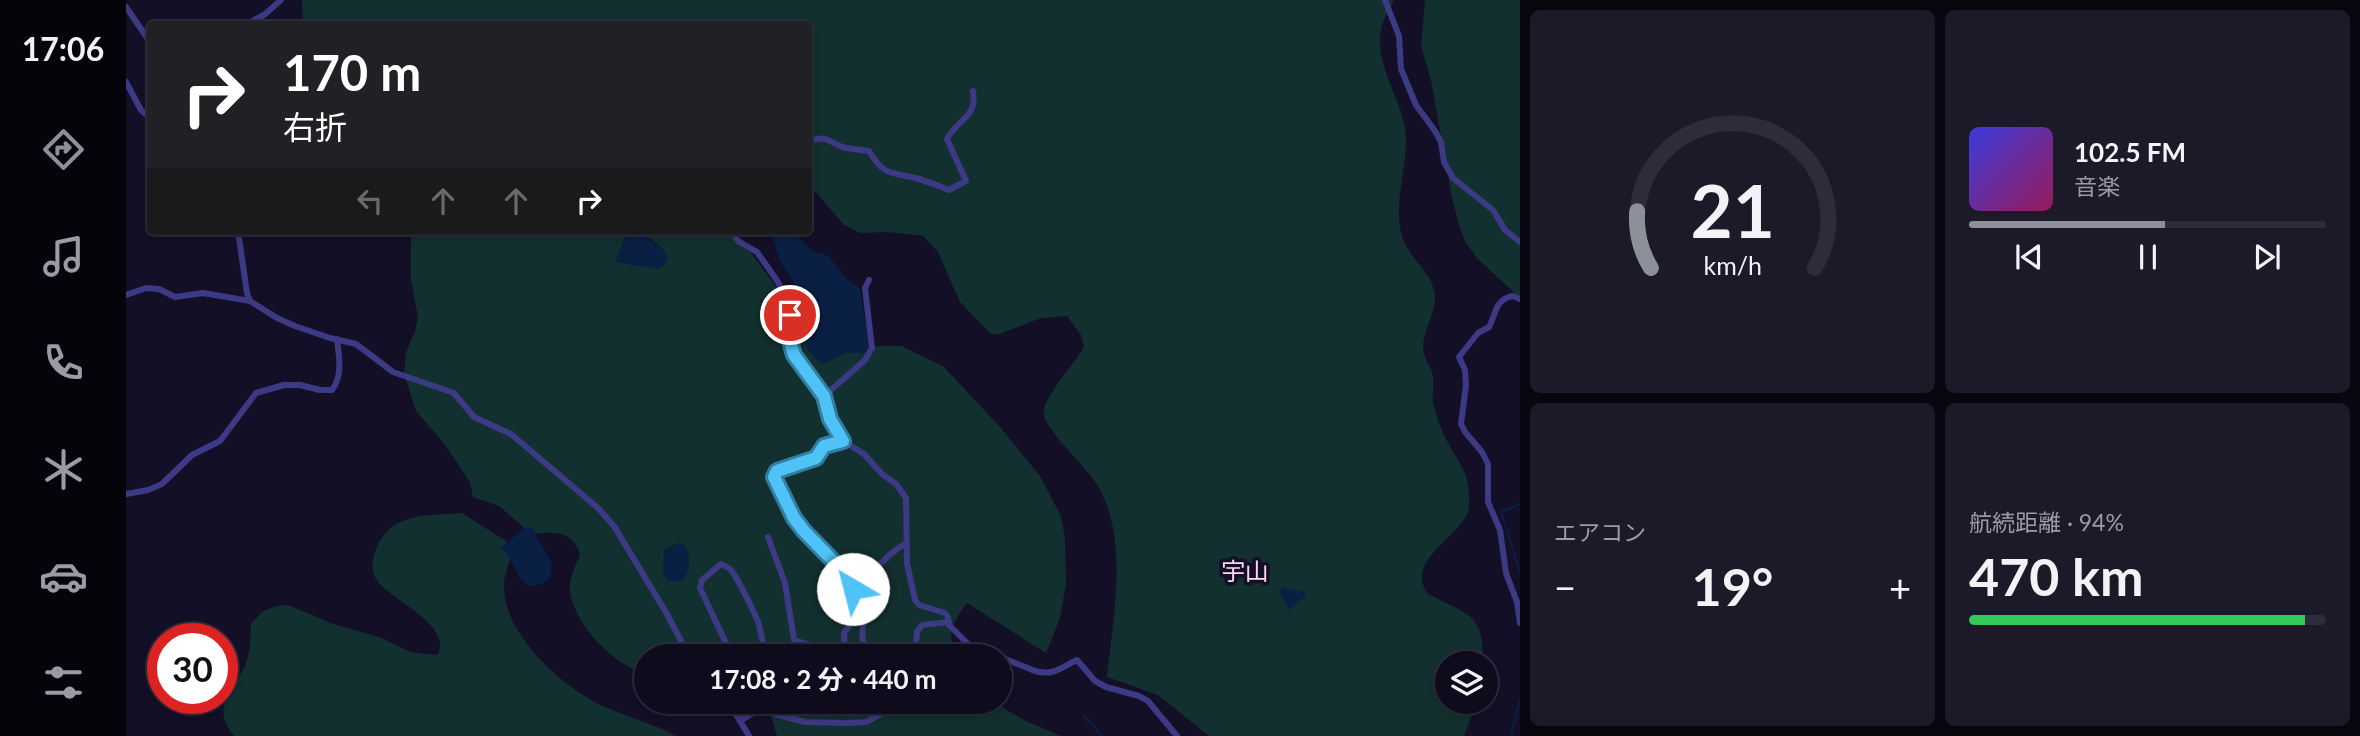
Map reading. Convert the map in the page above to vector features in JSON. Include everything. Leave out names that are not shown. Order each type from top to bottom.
[{"type":"street","points":[[254,21],[281,0]]},
{"type":"street","points":[[1385,0],[1399,36],[1401,69],[1416,105],[1435,131],[1448,170],[1453,178],[1493,210],[1505,230],[1520,242]]},
{"type":"street","points":[[126,7],[147,38]]},
{"type":"street","points":[[126,82],[141,110],[147,115]]},
{"type":"street","points":[[812,141],[827,138],[843,148],[869,151],[881,169],[894,175],[918,178],[949,190],[966,181],[947,139],[973,108],[973,91]]},
{"type":"street","points":[[239,235],[250,301]]},
{"type":"street","points":[[734,235],[757,253],[778,282],[789,306],[790,341],[794,355],[824,396],[830,419],[843,441],[874,462],[906,498],[909,575],[915,600],[919,605],[945,613],[953,629],[968,644],[1035,671],[1054,673],[1077,660],[1095,681],[1148,701],[1177,736]]},
{"type":"street","points":[[824,396],[865,360],[872,348],[865,288],[869,281]]},
{"type":"street","points":[[126,295],[146,288],[159,289],[175,297],[203,293],[250,301],[277,318],[356,344],[393,372],[454,393],[474,417],[510,434],[598,508],[628,547],[682,644]]},
{"type":"street","points":[[1520,299],[1513,296],[1500,302],[1489,327],[1478,333],[1459,357],[1465,370],[1466,385],[1461,424],[1488,464],[1488,502],[1500,530],[1506,573],[1517,602],[1520,623]]},
{"type":"street","points":[[126,494],[162,484],[192,456],[220,441],[256,393],[284,384],[332,390],[337,384],[339,372],[337,339]]},
{"type":"street","points":[[768,537],[785,583],[794,640],[839,654],[845,653],[844,633],[858,614],[858,601],[842,570],[794,518],[774,477],[777,471],[816,458],[824,446],[843,441]]},
{"type":"street","points":[[864,644],[861,636],[872,573],[906,543]]},
{"type":"street","points":[[726,644],[700,587],[710,571],[722,564],[735,576],[759,624],[763,644]]},
{"type":"street","points":[[916,644],[917,632],[922,625],[948,622]]},
{"type":"street","points":[[734,714],[749,736]]},
{"type":"street","points":[[740,721],[750,714]]},
{"type":"street","points":[[775,714],[805,722],[866,722],[881,714]]},
{"type":"green space","points":[[302,0],[1394,0],[1382,25],[1380,44],[1386,72],[1405,127],[1406,141],[1399,201],[1400,224],[1405,244],[1433,287],[1435,303],[1425,334],[1423,351],[1433,376],[1433,403],[1436,413],[1463,470],[1469,492],[1468,512],[1427,561],[1422,582],[1428,594],[1471,617],[1480,634],[1483,651],[1435,651],[1435,714],[1472,714],[1464,736],[1209,736],[1158,695],[1107,677],[1115,603],[1116,552],[1113,527],[1096,483],[1051,430],[1044,415],[1053,390],[1084,347],[1081,335],[1067,316],[1041,318],[1000,334],[991,334],[960,302],[938,252],[923,236],[888,232],[860,233],[843,224],[812,189],[812,21],[303,21]]},
{"type":"green space","points":[[1425,0],[1520,0],[1520,298],[1478,259],[1466,243],[1459,225],[1431,80],[1421,46]]},
{"type":"green space","points":[[411,235],[626,235],[616,262],[667,260],[664,251],[644,235],[738,235],[822,345],[845,353],[878,346],[901,346],[943,366],[1001,428],[1040,476],[1061,516],[1065,539],[1066,584],[1060,618],[1046,653],[967,603],[953,628],[951,644],[634,644],[634,670],[609,653],[579,618],[570,592],[572,573],[580,555],[573,541],[561,534],[531,534],[499,506],[473,497],[470,482],[443,442],[416,411],[404,374],[406,352],[418,317],[411,280]],"holes":[[[676,544],[684,580],[670,580],[664,550]]]},
{"type":"green space","points":[[462,513],[515,547],[504,583],[506,602],[512,620],[536,655],[585,696],[676,736],[234,736],[224,714],[238,714],[238,679],[248,657],[251,624],[262,612],[276,606],[288,605],[333,624],[379,637],[410,652],[438,654],[440,643],[436,632],[428,622],[383,587],[376,579],[373,569],[375,552],[390,529],[400,522],[423,516]]},
{"type":"green space","points":[[1012,713],[1061,736],[777,736],[770,714]]},
{"type":"water","points":[[626,235],[643,235],[664,250],[668,258],[664,266],[655,269],[616,262]]},
{"type":"water","points":[[776,235],[794,235],[802,239],[812,251],[828,256],[848,280],[860,288],[868,353],[846,353],[823,364],[809,351],[806,338],[811,309],[781,263],[773,239]]},
{"type":"water","points":[[527,527],[532,528],[552,564],[550,578],[535,586],[530,586],[521,579],[501,547]]},
{"type":"water","points":[[679,543],[687,550],[688,569],[681,581],[667,581],[663,571],[664,551]]},
{"type":"water","points":[[1282,587],[1304,592],[1306,595],[1288,609],[1280,593]]},
{"type":"waterway","points":[[1520,504],[1501,512],[1520,572]]},
{"type":"waterway","points":[[1511,736],[1520,699]]},
{"type":"waterway","points":[[1083,715],[1102,736]]},
{"type":"district","name":"宇山","points":[[1245,570]]},
{"type":"route","points":[[790,315],[790,341],[794,355],[824,396],[830,419],[843,441],[824,446],[816,458],[777,471],[774,477],[794,518],[842,570],[853,589]]}]
